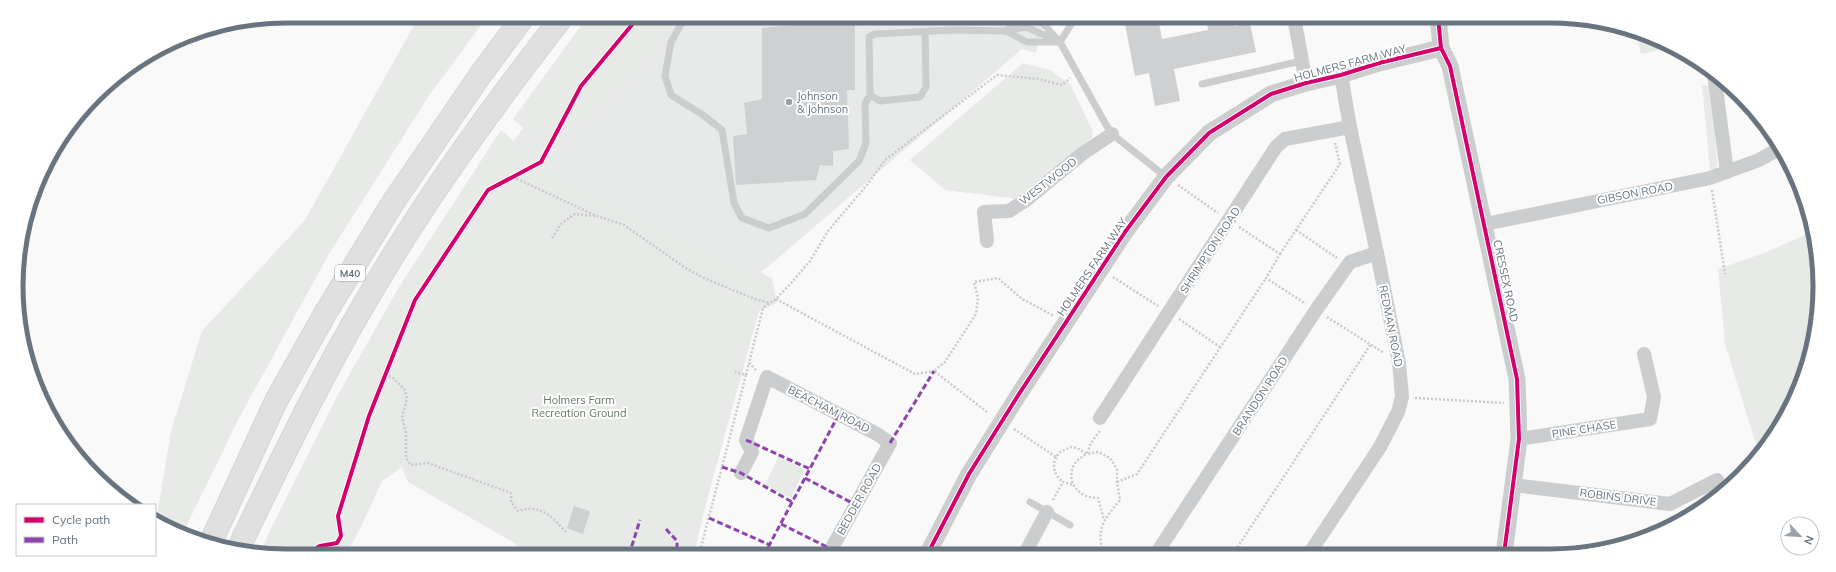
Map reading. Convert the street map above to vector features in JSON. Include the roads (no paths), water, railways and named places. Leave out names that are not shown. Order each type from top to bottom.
[{"type":"highway","name":"M40","points":[[213,538],[276,401],[326,312],[394,201],[481,74],[519,23]]},
{"type":"highway","name":"M40","points":[[240,545],[303,416],[366,301],[446,174],[558,23]]},
{"type":"street","points":[[1295,23],[1306,83]]},
{"type":"street","name":"CRESSEX ROAD","points":[[1439,23],[1441,48],[1450,66],[1517,379],[1519,439],[1505,549]]},
{"type":"street","name":"HOLMERS FARM WAY","points":[[930,549],[969,474],[1125,232],[1166,177],[1209,133],[1271,94],[1306,83],[1341,75],[1378,63],[1441,48]]},
{"type":"street","name":"REDMAN ROAD","points":[[1312,549],[1380,447],[1398,412],[1402,397],[1398,363],[1377,253],[1350,128],[1341,75]]},
{"type":"street","points":[[1715,81],[1727,172]]},
{"type":"street","name":"SHRIMPTON ROAD","points":[[1100,418],[1276,147],[1285,139],[1350,128]]},
{"type":"street","name":"WESTWOOD","points":[[987,242],[984,212],[1009,211],[1026,200],[1082,154],[1112,134]]},
{"type":"street","name":"GIBSON ROAD","points":[[1485,224],[1710,178],[1759,160],[1776,151]]},
{"type":"street","name":"BRANDON ROAD","points":[[1159,549],[1316,310],[1350,262],[1377,253]]},
{"type":"street","name":"PINE CHASE","points":[[1519,439],[1650,419],[1654,397],[1644,354]]},
{"type":"street","name":"BEACHAM ROAD","points":[[741,474],[752,452],[746,440],[754,372],[877,434],[890,443]]},
{"type":"street","name":"BEDDER ROAD","points":[[831,549],[890,443]]},
{"type":"street","name":"ROBINS DRIVE","points":[[1513,485],[1670,504],[1717,480]]},
{"type":"street","points":[[1027,549],[1047,512]]},
{"type":"lane","points":[[682,23],[670,42],[665,76],[671,96],[722,130],[734,203],[742,218],[769,228],[806,214],[859,161],[866,143],[865,104],[870,95],[869,37],[882,33],[952,30],[1006,31],[1026,27],[1060,42]]},
{"type":"lane","points":[[1006,31],[1013,23]]},
{"type":"lane","points":[[1043,23],[1060,42],[1112,134],[1166,177]]},
{"type":"lane","points":[[1060,42],[1071,23]]},
{"type":"lane","points":[[1006,31],[1027,42],[1060,42]]},
{"type":"lane","points":[[870,95],[880,101],[920,97],[926,87],[925,32]]},
{"type":"lane","points":[[1202,84],[1301,62]]},
{"type":"lane","points":[[1030,502],[1070,525]]},
{"type":"place","name":"Johnson & Johnson","points":[[789,102]]},
{"type":"park label","name":"Holmers Farm Recreation Ground","points":[[579,406]]}]
